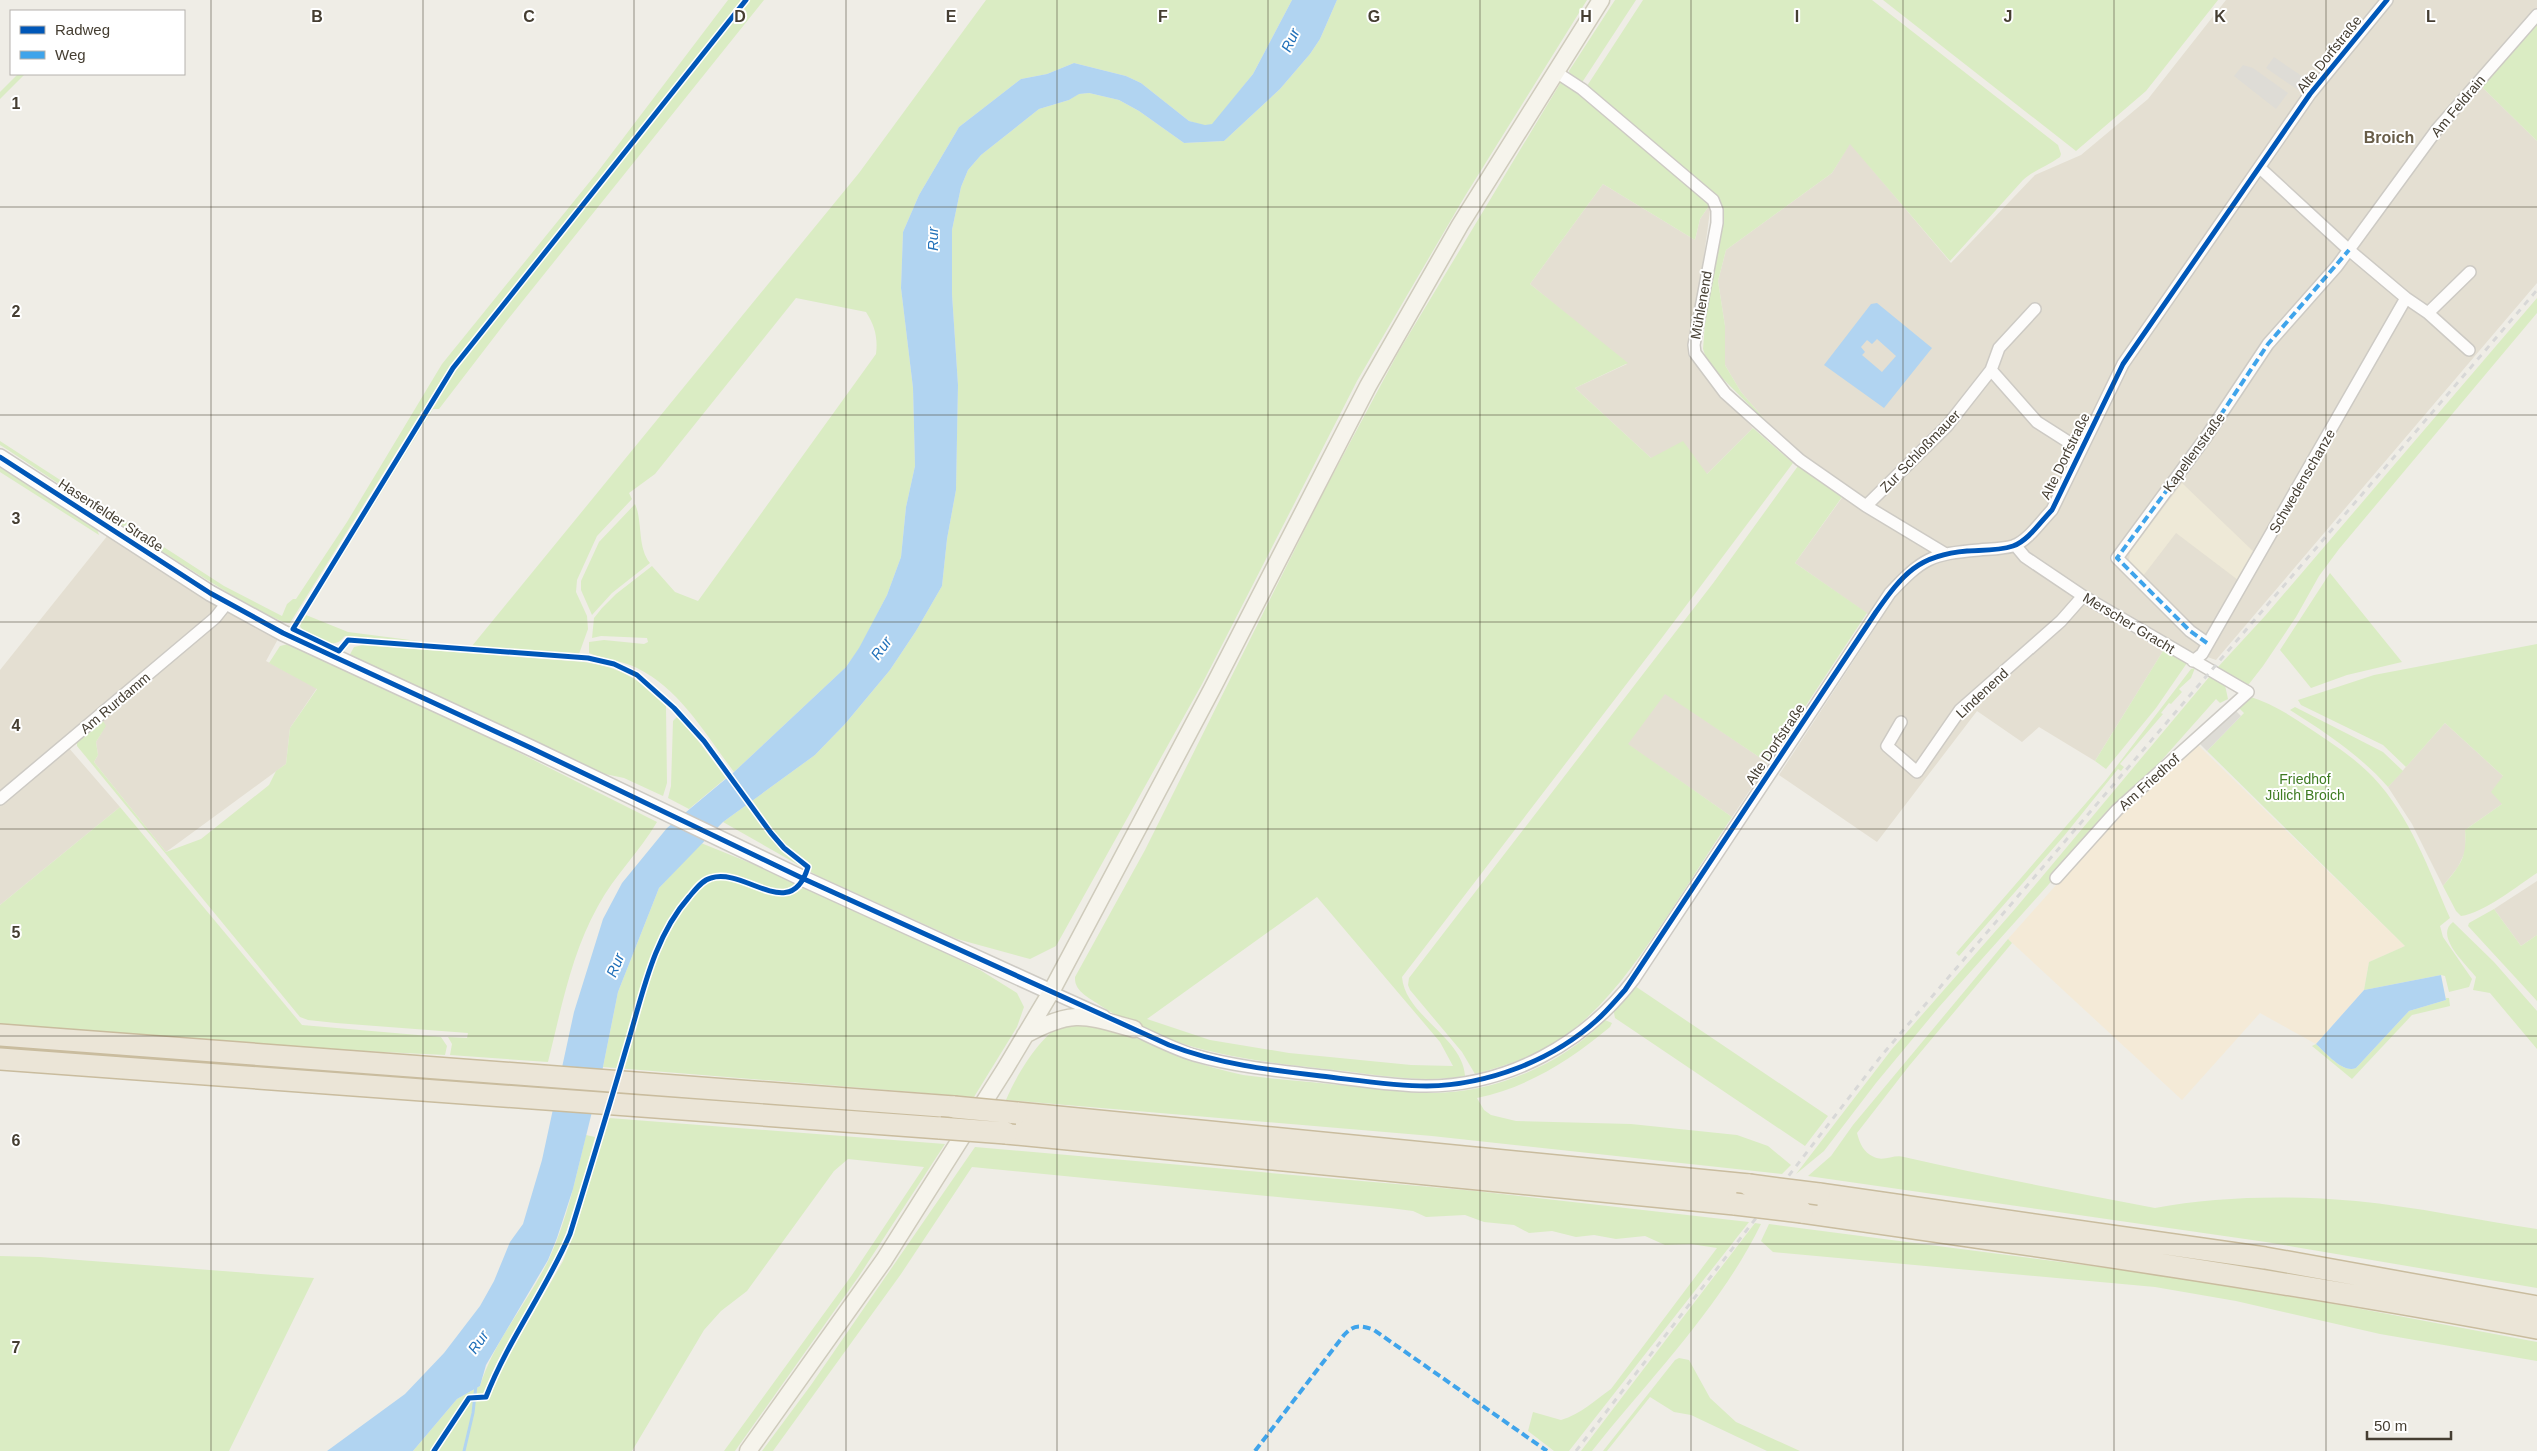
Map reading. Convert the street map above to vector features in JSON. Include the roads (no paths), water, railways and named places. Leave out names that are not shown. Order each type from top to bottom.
[{"type":"highway","points":[[0,1035],[1017,1113],[1749,1185],[2217,1251],[2452,1290],[2537,1307]]},
{"type":"highway","points":[[0,1059],[940,1128],[1735,1204],[2132,1258],[2398,1302],[2537,1328]]},
{"type":"main road","points":[[748,1451],[884,1260],[1051,992],[1212,689],[1368,386],[1460,226],[1601,0]]},
{"type":"main road","points":[[1025,1036],[1044,1025],[1074,1016],[1088,1016],[1134,1029]]},
{"type":"street","name":"Alte Dorfstraße","points":[[1051,992],[1192,1054],[1216,1061],[1271,1070],[1392,1084],[1426,1086],[1480,1080],[1511,1070],[1537,1060],[1561,1046],[1596,1021],[1634,979],[1890,593],[1918,565],[1927,559],[1944,553],[2015,546],[2052,510],[2124,364],[2190,265],[2260,168],[2310,94],[2387,0]]},
{"type":"street","name":"Am Feldrain","points":[[2349,250],[2438,128],[2537,15]]},
{"type":"street","name":"Mühlenend","points":[[1556,72],[1582,89],[1713,200],[1717,210],[1717,223],[1709,255],[1694,345],[1695,353],[1725,393],[1800,460],[1866,506],[1944,553]]},
{"type":"street","points":[[2260,168],[2349,250],[2406,298],[2428,313],[2469,350]]},
{"type":"street","name":"Kapellenstraße","points":[[2207,643],[2190,631],[2117,558],[2206,438],[2268,344],[2349,250]]},
{"type":"street","points":[[2428,313],[2470,272]]},
{"type":"street","name":"Schwedenschanze","points":[[2193,661],[2202,654],[2406,298]]},
{"type":"street","name":"Zur Schloßmauer","points":[[1866,506],[1948,426],[1990,370],[1999,348],[2035,309]]},
{"type":"street","points":[[1990,370],[2037,422],[2081,450]]},
{"type":"street","name":"Hasenfelder Straße","points":[[0,457],[227,604],[312,648],[1051,992]]},
{"type":"street","name":"Merscher Gracht","points":[[2015,546],[2025,557],[2083,596],[2248,692]]},
{"type":"street","name":"Lindenend","points":[[1901,722],[1887,746],[1917,772],[1960,710],[2061,621],[2083,596]]},
{"type":"street","name":"Am Rurdamm","points":[[0,799],[208,624],[227,604]]},
{"type":"street","name":"Am Friedhof","points":[[2056,878],[2117,810],[2248,692]]},
{"type":"water","name":"Rur","points":[[1292,0],[1337,0],[1320,39],[1310,54],[1280,89],[1224,141],[1184,143],[1139,111],[1119,100],[1089,93],[1079,94],[1069,100],[1039,109],[981,155],[968,170],[961,187],[952,230],[952,294],[958,385],[956,490],[947,539],[942,586],[916,631],[890,670],[845,724],[815,755],[723,822],[659,888],[618,992],[603,1067],[573,1189],[557,1238],[548,1260],[486,1365],[480,1386],[457,1399],[413,1451],[327,1451],[405,1394],[444,1353],[480,1306],[494,1281],[510,1242],[523,1224],[542,1160],[574,1012],[603,919],[622,883],[667,828],[734,772],[846,667],[859,648],[887,595],[901,557],[906,507],[915,466],[913,388],[901,288],[903,232],[919,195],[959,127],[1021,79],[1047,74],[1074,63],[1126,76],[1141,83],[1189,121],[1205,125],[1212,124],[1253,74]]},
{"type":"water","points":[[1877,303],[1932,348],[1884,408],[1824,365],[1871,304]],"holes":[[[1877,339],[1896,356],[1882,372],[1862,355],[1865,352],[1861,347],[1867,340],[1872,344]]]},
{"type":"water","points":[[2441,975],[2446,1000],[2409,1011],[2356,1068],[2351,1069],[2340,1065],[2316,1044],[2364,990]]},
{"type":"waterway","points":[[464,1451],[473,1413],[476,1385]]},
{"type":"railway","points":[[1576,1451],[1882,1055],[2537,290]]},
{"type":"district","name":"Broich","points":[[2389,137]]},
{"type":"park label","name":"Friedhof Jülich Broich","points":[[2305,788]]}]
